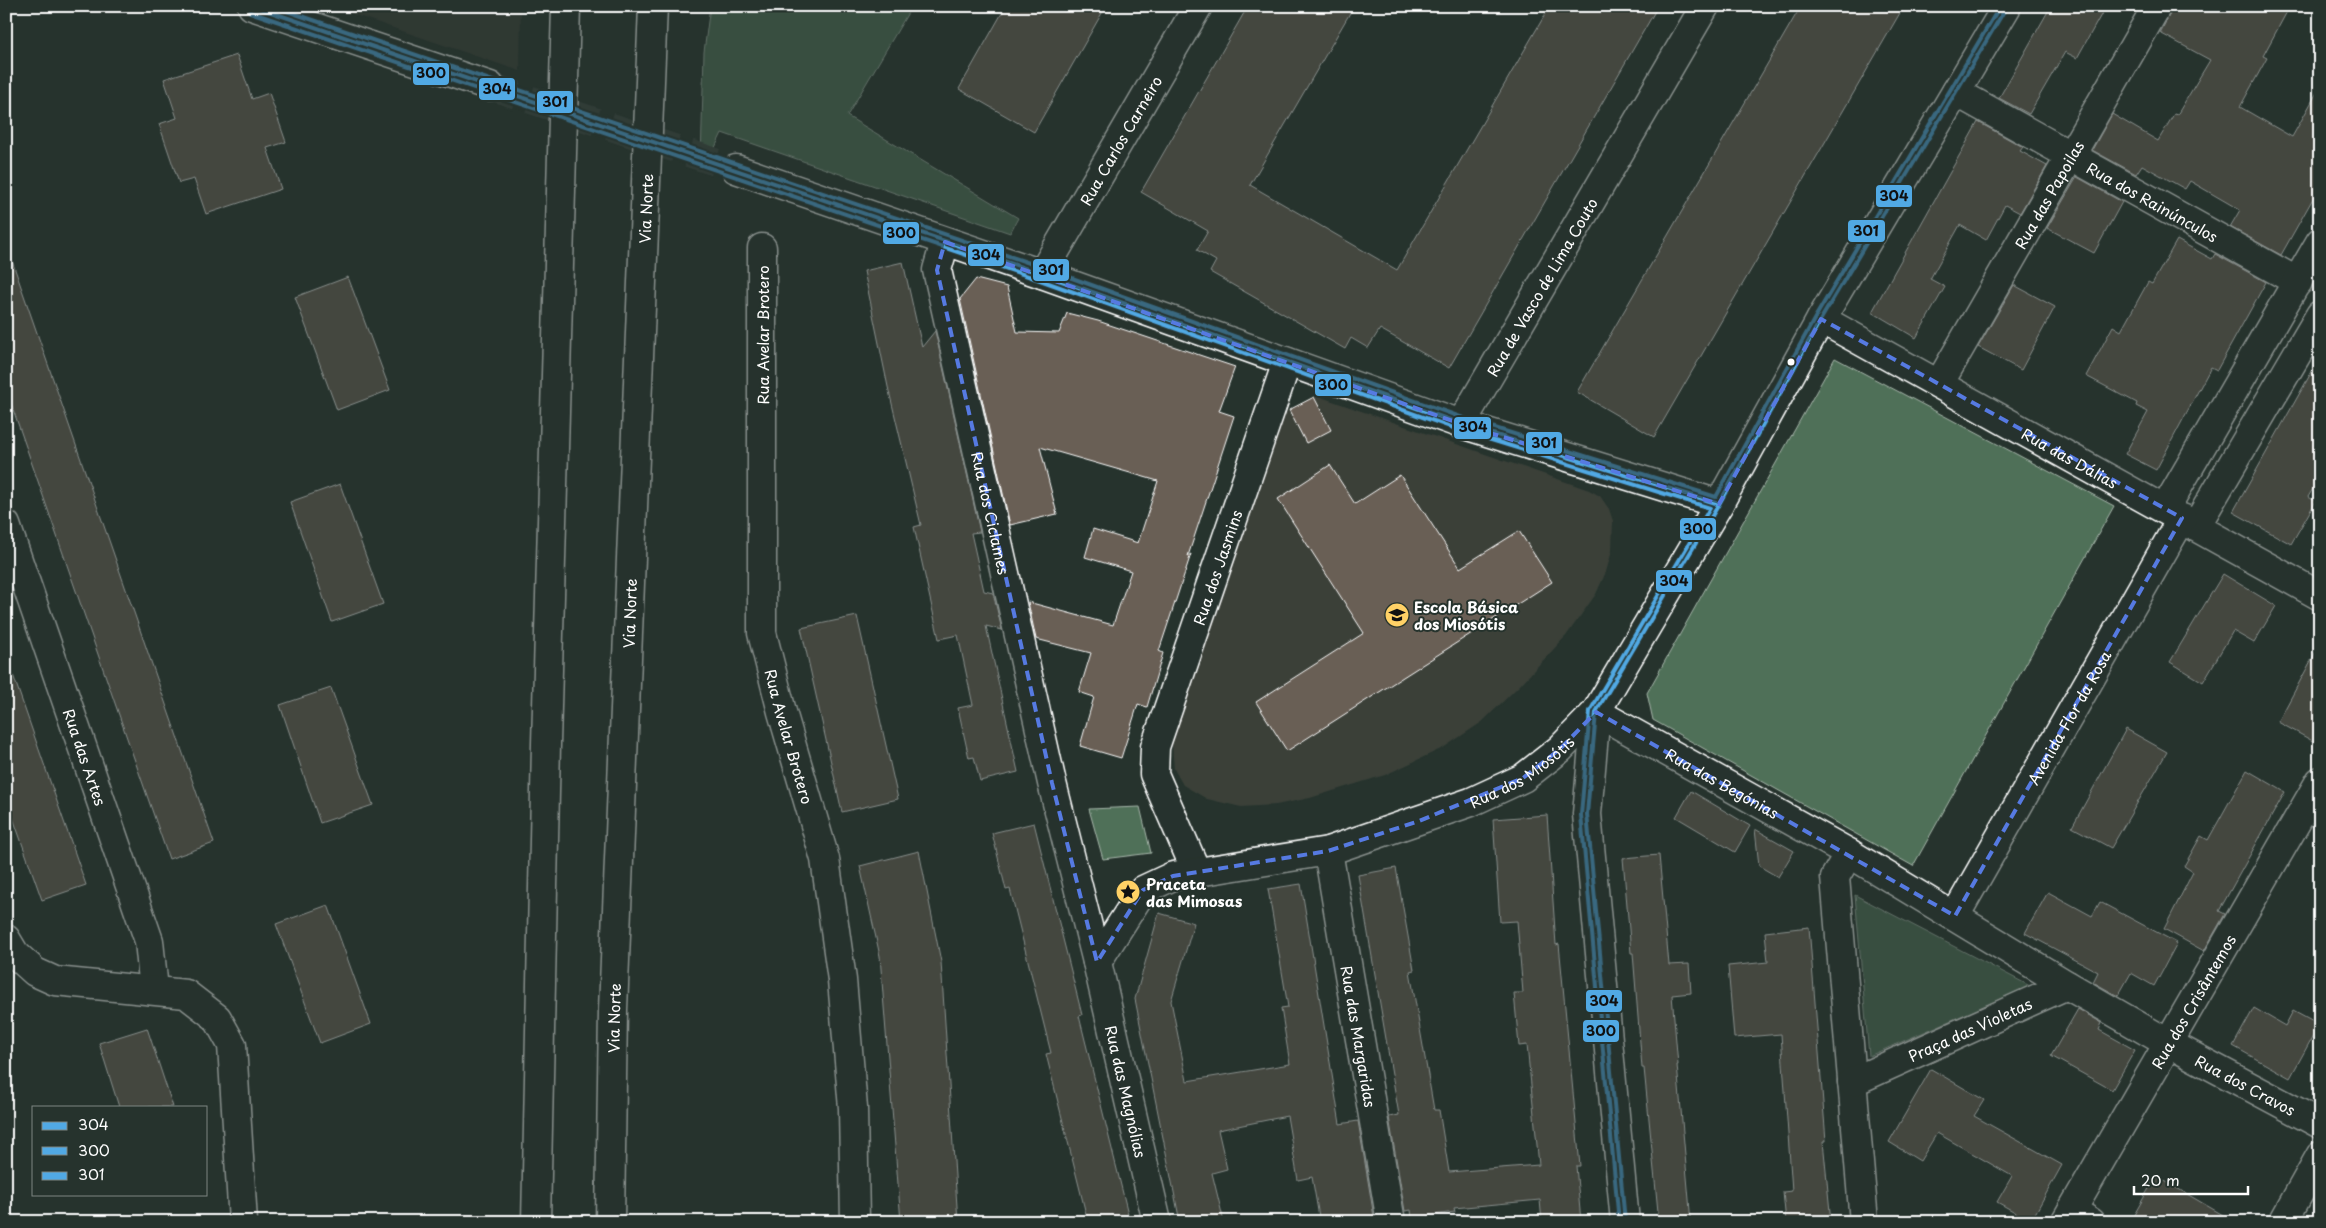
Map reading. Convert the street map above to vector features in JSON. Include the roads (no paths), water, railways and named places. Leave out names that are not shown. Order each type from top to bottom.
[{"type":"main road","points":[[252,6],[490,86]]},
{"type":"main road","points":[[536,1222],[536,1145],[566,6]]},
{"type":"main road","name":"Via Norte","points":[[610,1222],[613,1010],[653,6]]},
{"type":"main road","name":"Rua Carlos Carneiro","points":[[1042,274],[1198,6]]},
{"type":"main road","name":"Rua de Vasco de Lima Couto","points":[[1461,424],[1705,6]]},
{"type":"main road","name":"Rua dos Miosótis","points":[[1197,873],[1328,851],[1436,815],[1523,778],[1560,750],[1596,712],[1718,504],[1821,319],[2007,6]]},
{"type":"main road","name":"Rua das Papoilas","points":[[1939,384],[2157,6]]},
{"type":"main road","name":"Rua dos Rainúnculos","points":[[1956,92],[2298,282]]},
{"type":"main road","points":[[736,169],[1042,274],[1461,424],[1718,504]]},
{"type":"main road","name":"Rua dos Ciclames","points":[[945,242],[937,270],[1052,783],[1097,962]]},
{"type":"main road","name":"Avenida Flor da Rosa","points":[[2190,523],[2262,343],[2320,242]]},
{"type":"main road","name":"Rua Avelar Brotero","points":[[762,248],[762,633],[782,712],[825,860],[842,980],[852,1099],[854,1222]]},
{"type":"main road","name":"Avenida Flor da Rosa","points":[[1955,916],[2190,523],[2294,362],[2320,315]]},
{"type":"main road","name":"Rua das Dálias","points":[[1821,319],[2320,596]]},
{"type":"main road","points":[[2262,343],[2294,362]]},
{"type":"main road","name":"Rua dos Jasmins","points":[[1197,873],[1154,774],[1155,747],[1287,362]]},
{"type":"main road","name":"Rua das Artes","points":[[6,525],[150,941],[154,990]]},
{"type":"main road","points":[[1596,712],[1588,814],[1625,1222]]},
{"type":"main road","name":"Rua das Begónias","points":[[1596,712],[1849,853]]},
{"type":"main road","name":"Rua dos Crisântemos","points":[[2076,1218],[2168,1043],[2320,781]]},
{"type":"main road","name":"Rua das Margaridas","points":[[1328,851],[1391,1222]]},
{"type":"main road","points":[[1864,1222],[1835,877],[1849,853],[2067,985]]},
{"type":"main road","points":[[1097,962],[1143,890],[1173,876],[1197,873]]},
{"type":"main road","points":[[6,939],[15,954],[34,972],[55,981],[186,994],[217,1018],[232,1045],[242,1222]]},
{"type":"main road","name":"Rua das Magnólias","points":[[1097,962],[1157,1222]]},
{"type":"main road","name":"Rua dos Cravos","points":[[2067,985],[2168,1043],[2320,1124]]},
{"type":"main road","name":"Praça das Violetas","points":[[1852,1082],[2067,985]]},
{"type":"main road","points":[[523,1222],[536,1145]]},
{"type":"main road","points":[[2283,1222],[2320,1156]]},
{"type":"tunnel","points":[[490,86],[736,169]]},
{"type":"place","name":"Escola Básica dos Miosótis","points":[[1397,615]]},
{"type":"place","name":"Praceta das Mimosas","points":[[1128,892]]}]
